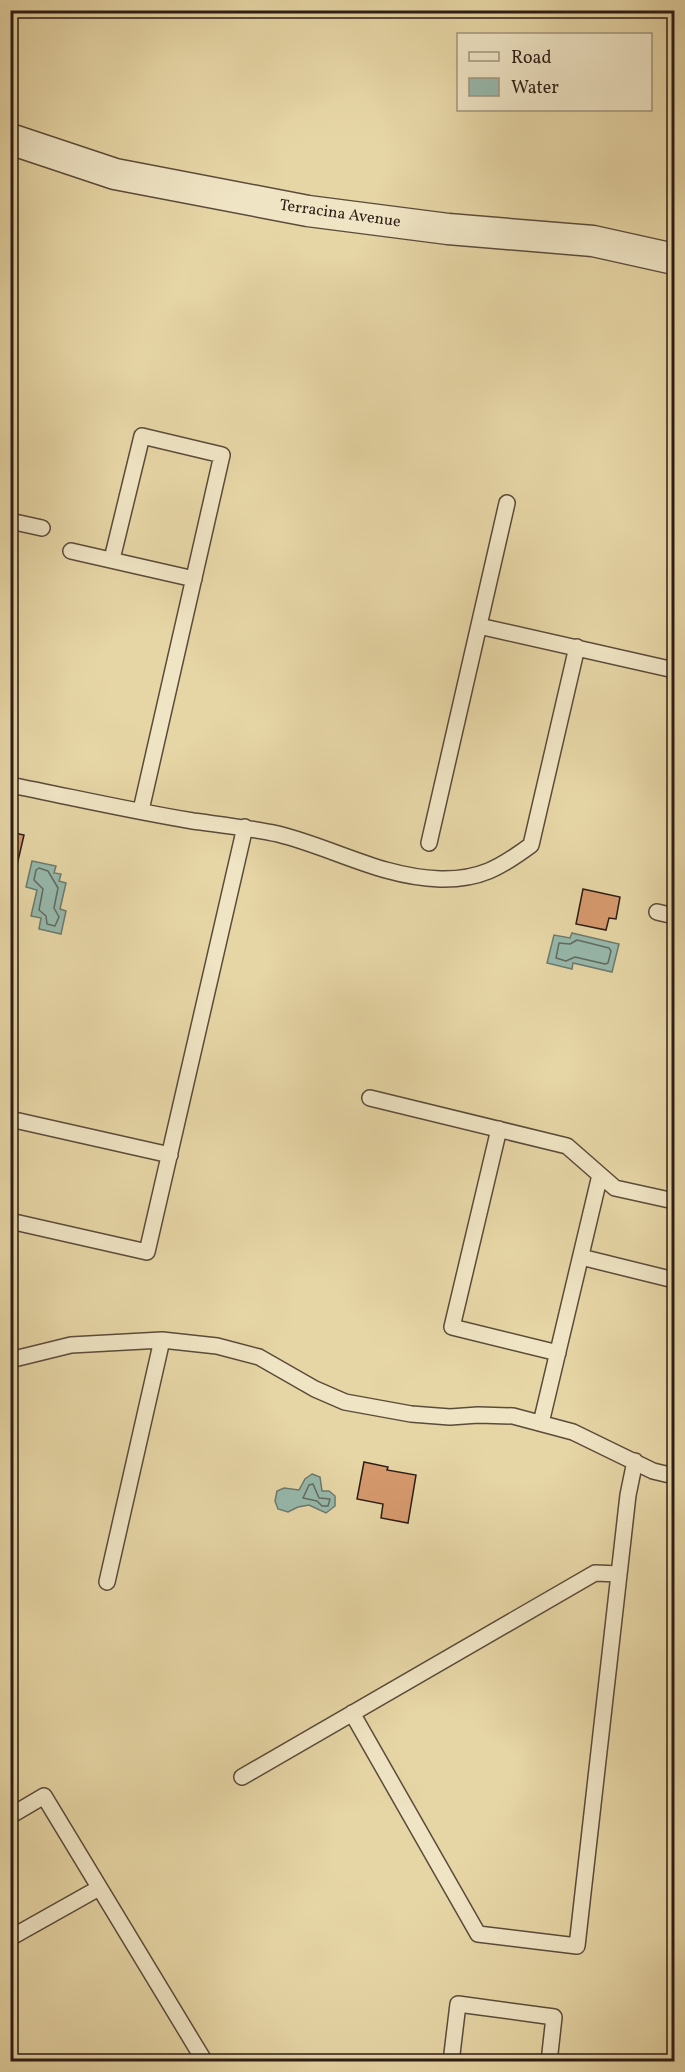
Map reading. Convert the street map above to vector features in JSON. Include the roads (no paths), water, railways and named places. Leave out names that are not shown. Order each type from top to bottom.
[{"type":"street","name":"Terracina Avenue","points":[[10,139],[115,174],[308,211],[448,229],[593,241],[675,259]]},
{"type":"lane","points":[[112,560],[142,436],[222,455],[141,810]]},
{"type":"lane","points":[[429,843],[507,503]]},
{"type":"lane","points":[[10,521],[42,528]]},
{"type":"lane","points":[[72,550],[194,579]]},
{"type":"lane","points":[[479,626],[675,670]]},
{"type":"lane","points":[[10,785],[192,820],[245,827],[313,844],[378,869],[405,875],[440,879],[477,876],[504,865],[531,845],[577,647]]},
{"type":"lane","points":[[10,1221],[147,1252],[245,827]]},
{"type":"lane","points":[[657,912],[675,916]]},
{"type":"lane","points":[[370,1098],[567,1146],[615,1188],[675,1202]]},
{"type":"lane","points":[[10,1119],[170,1155]]},
{"type":"lane","points":[[499,1129],[452,1327],[558,1353]]},
{"type":"lane","points":[[542,1422],[600,1175]]},
{"type":"lane","points":[[581,1257],[675,1280]]},
{"type":"lane","points":[[10,1360],[71,1345],[162,1340],[217,1346],[258,1357],[345,1402],[366,1407],[450,1417],[513,1416],[542,1422],[573,1432],[653,1471],[675,1476]]},
{"type":"lane","points":[[107,1582],[162,1340]]},
{"type":"lane","points":[[352,1713],[478,1934],[577,1946],[628,1495],[634,1461]]},
{"type":"lane","points":[[242,1777],[595,1573],[619,1574]]},
{"type":"lane","points":[[10,1816],[44,1796],[204,2061]]},
{"type":"lane","points":[[10,1938],[99,1887]]},
{"type":"lane","points":[[451,2061],[458,2004],[554,2017],[549,2061]]},
{"type":"water","points":[[32,861],[56,866],[54,873],[61,874],[59,881],[66,883],[60,909],[66,911],[61,934],[39,929],[41,918],[31,916],[37,890],[26,887]]},
{"type":"water","points":[[572,933],[619,944],[612,972],[573,963],[572,969],[547,963],[554,935],[570,938]]},
{"type":"water","points":[[312,1474],[320,1477],[322,1491],[329,1491],[335,1496],[335,1506],[326,1513],[309,1505],[288,1512],[278,1509],[275,1501],[277,1491],[284,1488],[299,1490],[305,1479]]}]
